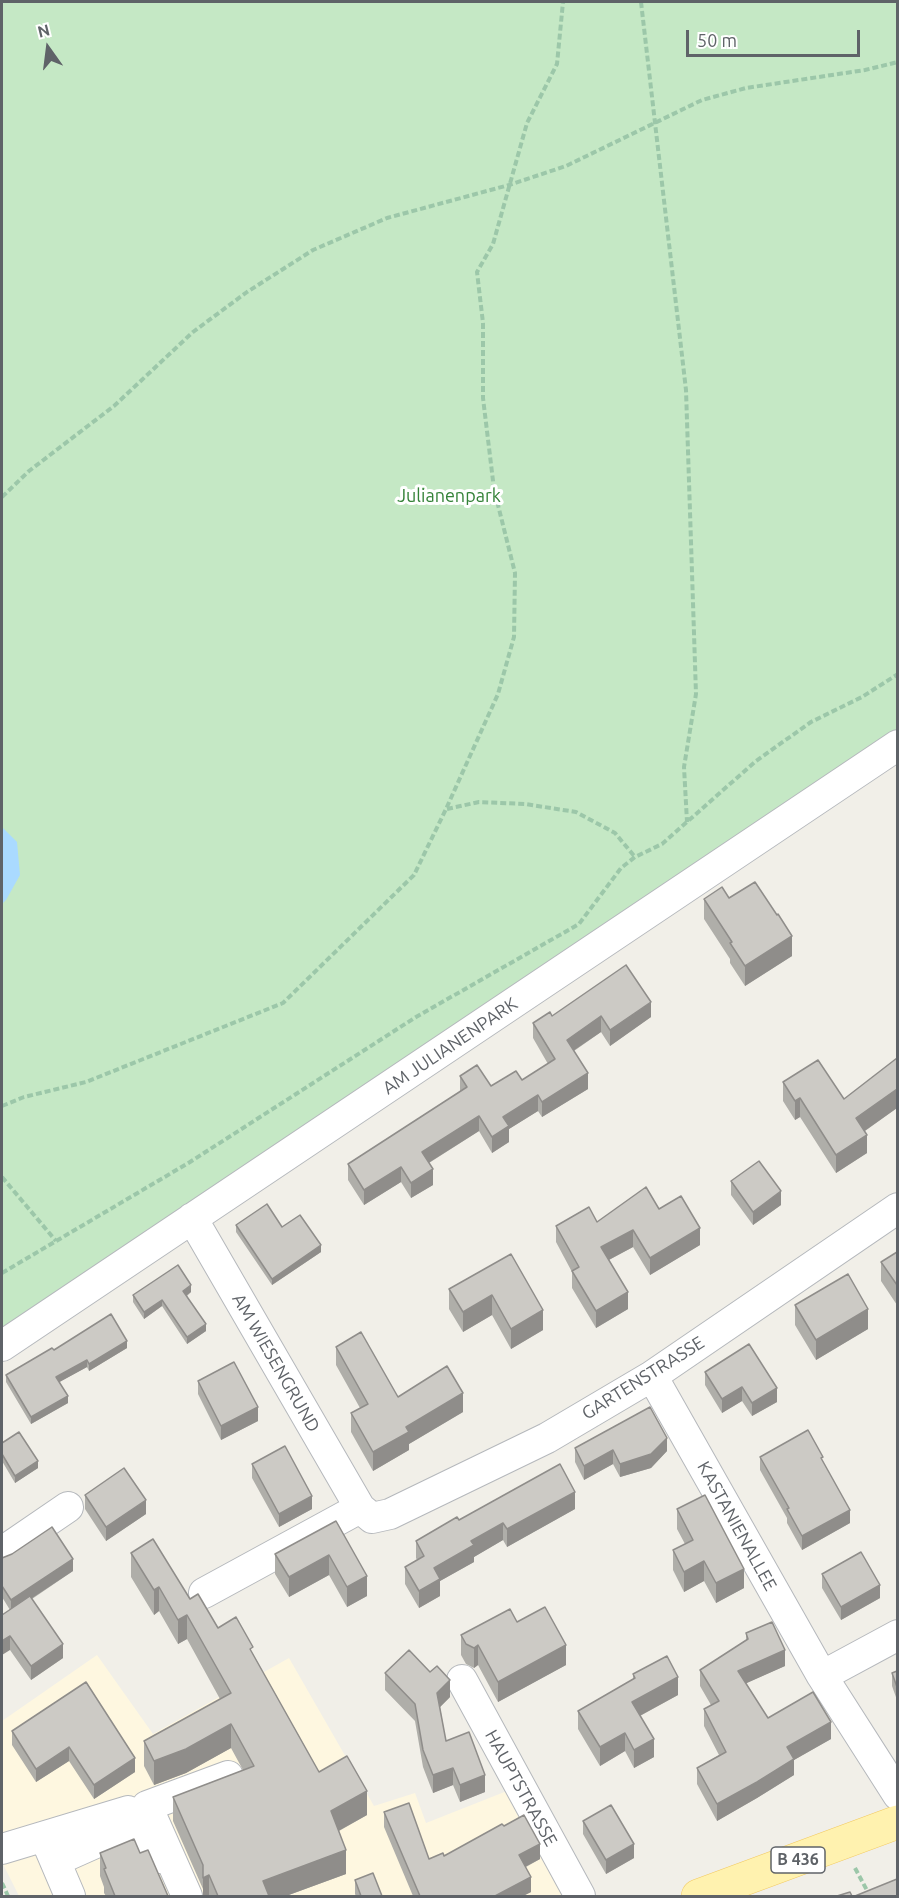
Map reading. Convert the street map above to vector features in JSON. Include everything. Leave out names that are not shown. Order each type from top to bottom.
[{"type":"main road","name":"B 436","points":[[698,1896],[897,1822]]},
{"type":"street","name":"AM JULIANENPARK","points":[[2,1346],[897,745]]},
{"type":"street","name":"GARTENSTRASSE","points":[[366,1513],[390,1515],[547,1438],[652,1376],[897,1208]]},
{"type":"street","name":"AM WIESENGRUND","points":[[192,1218],[366,1513]]},
{"type":"street","name":"KASTANIENALLEE","points":[[652,1376],[822,1676],[897,1795]]},
{"type":"street","points":[[2,1552],[68,1507]]},
{"type":"street","points":[[204,1593],[366,1513]]},
{"type":"street","points":[[822,1676],[897,1635]]},
{"type":"street","name":"HAUPTSTRASSE","points":[[462,1680],[580,1896]]},
{"type":"street","points":[[50,1848],[147,1806],[228,1776]]},
{"type":"street","points":[[147,1806],[187,1896]]},
{"type":"street","points":[[2,1849],[50,1848],[129,1828],[139,1830],[151,1841],[174,1896]]},
{"type":"street","points":[[50,1848],[70,1896]]},
{"type":"path","points":[[2,1106],[24,1097],[86,1082],[283,1003],[414,875],[498,694],[514,637],[515,573],[494,489],[483,398],[483,323],[477,272],[493,244],[527,123],[557,64],[563,2]]},
{"type":"path","points":[[641,2],[686,390],[696,694],[684,767],[687,822]]},
{"type":"path","points":[[2,497],[28,471],[114,406],[193,332],[247,292],[313,250],[387,218],[509,185],[566,166],[702,100],[746,88],[865,70],[897,62]]},
{"type":"path","points":[[2,1273],[190,1162],[416,1017],[579,924],[621,868],[635,857],[662,844],[756,761],[812,722],[862,698],[897,674]]},
{"type":"path","points":[[446,809],[479,802],[525,804],[576,812],[615,833],[635,857]]},
{"type":"path","points":[[2,1177],[56,1241]]},
{"type":"path","points":[[842,1844],[870,1896]]},
{"type":"path","points":[[2,1883],[8,1896]]},
{"type":"shaded area","points":[[97,1655],[153,1734],[289,1658],[374,1806],[415,1793],[426,1823],[512,1789],[572,1896],[19,1896],[2,1862],[2,1721]]},
{"type":"green space","name":"Julianenpark","points":[[2,2],[897,2],[897,737],[2,1342]]},
{"type":"water","points":[[2,827],[17,842],[20,875],[2,904]]},
{"type":"building","points":[[755,882],[792,936],[745,966],[704,899],[722,887],[729,898]]},
{"type":"building","points":[[626,965],[651,1002],[610,1030],[601,1016],[567,1040],[588,1073],[542,1102],[538,1095],[503,1117],[509,1126],[492,1137],[479,1116],[422,1152],[433,1169],[411,1183],[401,1167],[364,1190],[348,1164],[467,1087],[460,1076],[477,1065],[491,1086],[516,1071],[522,1080],[555,1059],[533,1023],[550,1012],[552,1016]]},
{"type":"building","points":[[897,1058],[897,1089],[856,1118],[867,1135],[836,1155],[800,1098],[795,1101],[783,1082],[818,1060],[844,1099]]},
{"type":"building","points":[[759,1161],[781,1191],[753,1212],[731,1181]]},
{"type":"building","points":[[646,1187],[659,1209],[681,1196],[700,1228],[650,1258],[633,1230],[601,1247],[628,1292],[596,1311],[572,1271],[579,1267],[556,1226],[589,1207],[597,1222]]},
{"type":"building","points":[[267,1204],[282,1227],[300,1215],[321,1245],[272,1279],[236,1225]]},
{"type":"building","points":[[897,1252],[897,1285],[881,1262]]},
{"type":"building","points":[[511,1254],[543,1310],[511,1329],[492,1295],[463,1312],[449,1289]]},
{"type":"building","points":[[178,1265],[191,1285],[183,1291],[206,1324],[187,1337],[162,1300],[144,1312],[133,1295]]},
{"type":"building","points":[[848,1274],[868,1309],[816,1340],[795,1305]]},
{"type":"building","points":[[111,1314],[127,1341],[89,1364],[87,1360],[56,1377],[68,1396],[31,1417],[6,1375],[52,1348],[54,1350]]},
{"type":"building","points":[[361,1332],[398,1397],[447,1366],[463,1393],[406,1427],[409,1432],[373,1452],[351,1413],[368,1404],[336,1347]]},
{"type":"building","points":[[749,1344],[777,1388],[752,1403],[742,1387],[722,1399],[705,1372]]},
{"type":"building","points":[[234,1362],[258,1407],[221,1426],[198,1381]]},
{"type":"building","points":[[650,1407],[667,1438],[651,1454],[620,1464],[613,1450],[584,1466],[575,1448]]},
{"type":"building","points":[[808,1430],[850,1510],[802,1536],[760,1457]]},
{"type":"building","points":[[19,1432],[38,1461],[15,1476],[2,1454],[2,1443]]},
{"type":"building","points":[[285,1446],[312,1496],[279,1514],[252,1464]]},
{"type":"building","points":[[560,1464],[575,1492],[507,1529],[503,1523],[471,1541],[474,1545],[434,1568],[440,1579],[419,1591],[405,1567],[424,1556],[416,1541],[457,1517],[459,1520]]},
{"type":"building","points":[[124,1468],[146,1500],[106,1527],[85,1495]]},
{"type":"building","points":[[705,1495],[744,1569],[716,1583],[704,1561],[684,1572],[673,1550],[693,1540],[677,1509]]},
{"type":"building","points":[[336,1521],[367,1576],[347,1587],[329,1555],[289,1577],[275,1554]]},
{"type":"building","points":[[52,1527],[73,1559],[11,1600],[2,1586],[2,1558],[12,1554]]},
{"type":"building","points":[[153,1539],[190,1599],[198,1594],[218,1628],[236,1617],[253,1647],[250,1649],[319,1772],[347,1756],[367,1791],[331,1811],[346,1850],[263,1881],[269,1896],[218,1896],[209,1875],[203,1878],[203,1865],[173,1797],[254,1766],[231,1724],[186,1749],[154,1761],[144,1741],[231,1693],[187,1615],[178,1620],[159,1587],[154,1590],[131,1553]]},
{"type":"building","points":[[861,1552],[880,1585],[841,1607],[822,1574]]},
{"type":"building","points":[[30,1596],[63,1644],[31,1666],[10,1636],[2,1641],[2,1615]]},
{"type":"building","points":[[545,1607],[566,1645],[498,1682],[478,1645],[474,1648],[466,1644],[461,1635],[510,1609],[517,1622]]},
{"type":"building","points":[[772,1622],[785,1650],[738,1671],[768,1718],[813,1692],[831,1722],[787,1747],[794,1759],[717,1804],[697,1768],[726,1752],[704,1709],[719,1701],[700,1670],[748,1639],[746,1633]]},
{"type":"building","points":[[409,1650],[430,1672],[437,1666],[450,1680],[437,1693],[446,1741],[469,1732],[485,1775],[460,1785],[453,1768],[433,1775],[423,1750],[415,1704],[385,1673]]},
{"type":"building","points":[[667,1656],[678,1677],[632,1702],[654,1739],[634,1750],[625,1733],[600,1747],[578,1711],[635,1678],[633,1674]]},
{"type":"building","points":[[897,1671],[897,1687],[892,1673]]},
{"type":"building","points":[[86,1682],[135,1758],[94,1785],[69,1747],[36,1769],[12,1731]]},
{"type":"building","points":[[409,1803],[429,1859],[443,1853],[444,1856],[502,1824],[504,1826],[524,1815],[540,1844],[519,1855],[531,1877],[495,1896],[420,1896],[384,1812]]},
{"type":"building","points":[[611,1805],[634,1844],[606,1860],[583,1821]]},
{"type":"building","points":[[134,1839],[140,1853],[148,1850],[168,1896],[115,1896],[100,1853]]},
{"type":"building","points":[[373,1873],[382,1896],[361,1896],[355,1880]]},
{"type":"building","points":[[897,1879],[897,1896],[855,1896]]},
{"type":"building","points":[[850,1892],[852,1896],[837,1896]]}]
